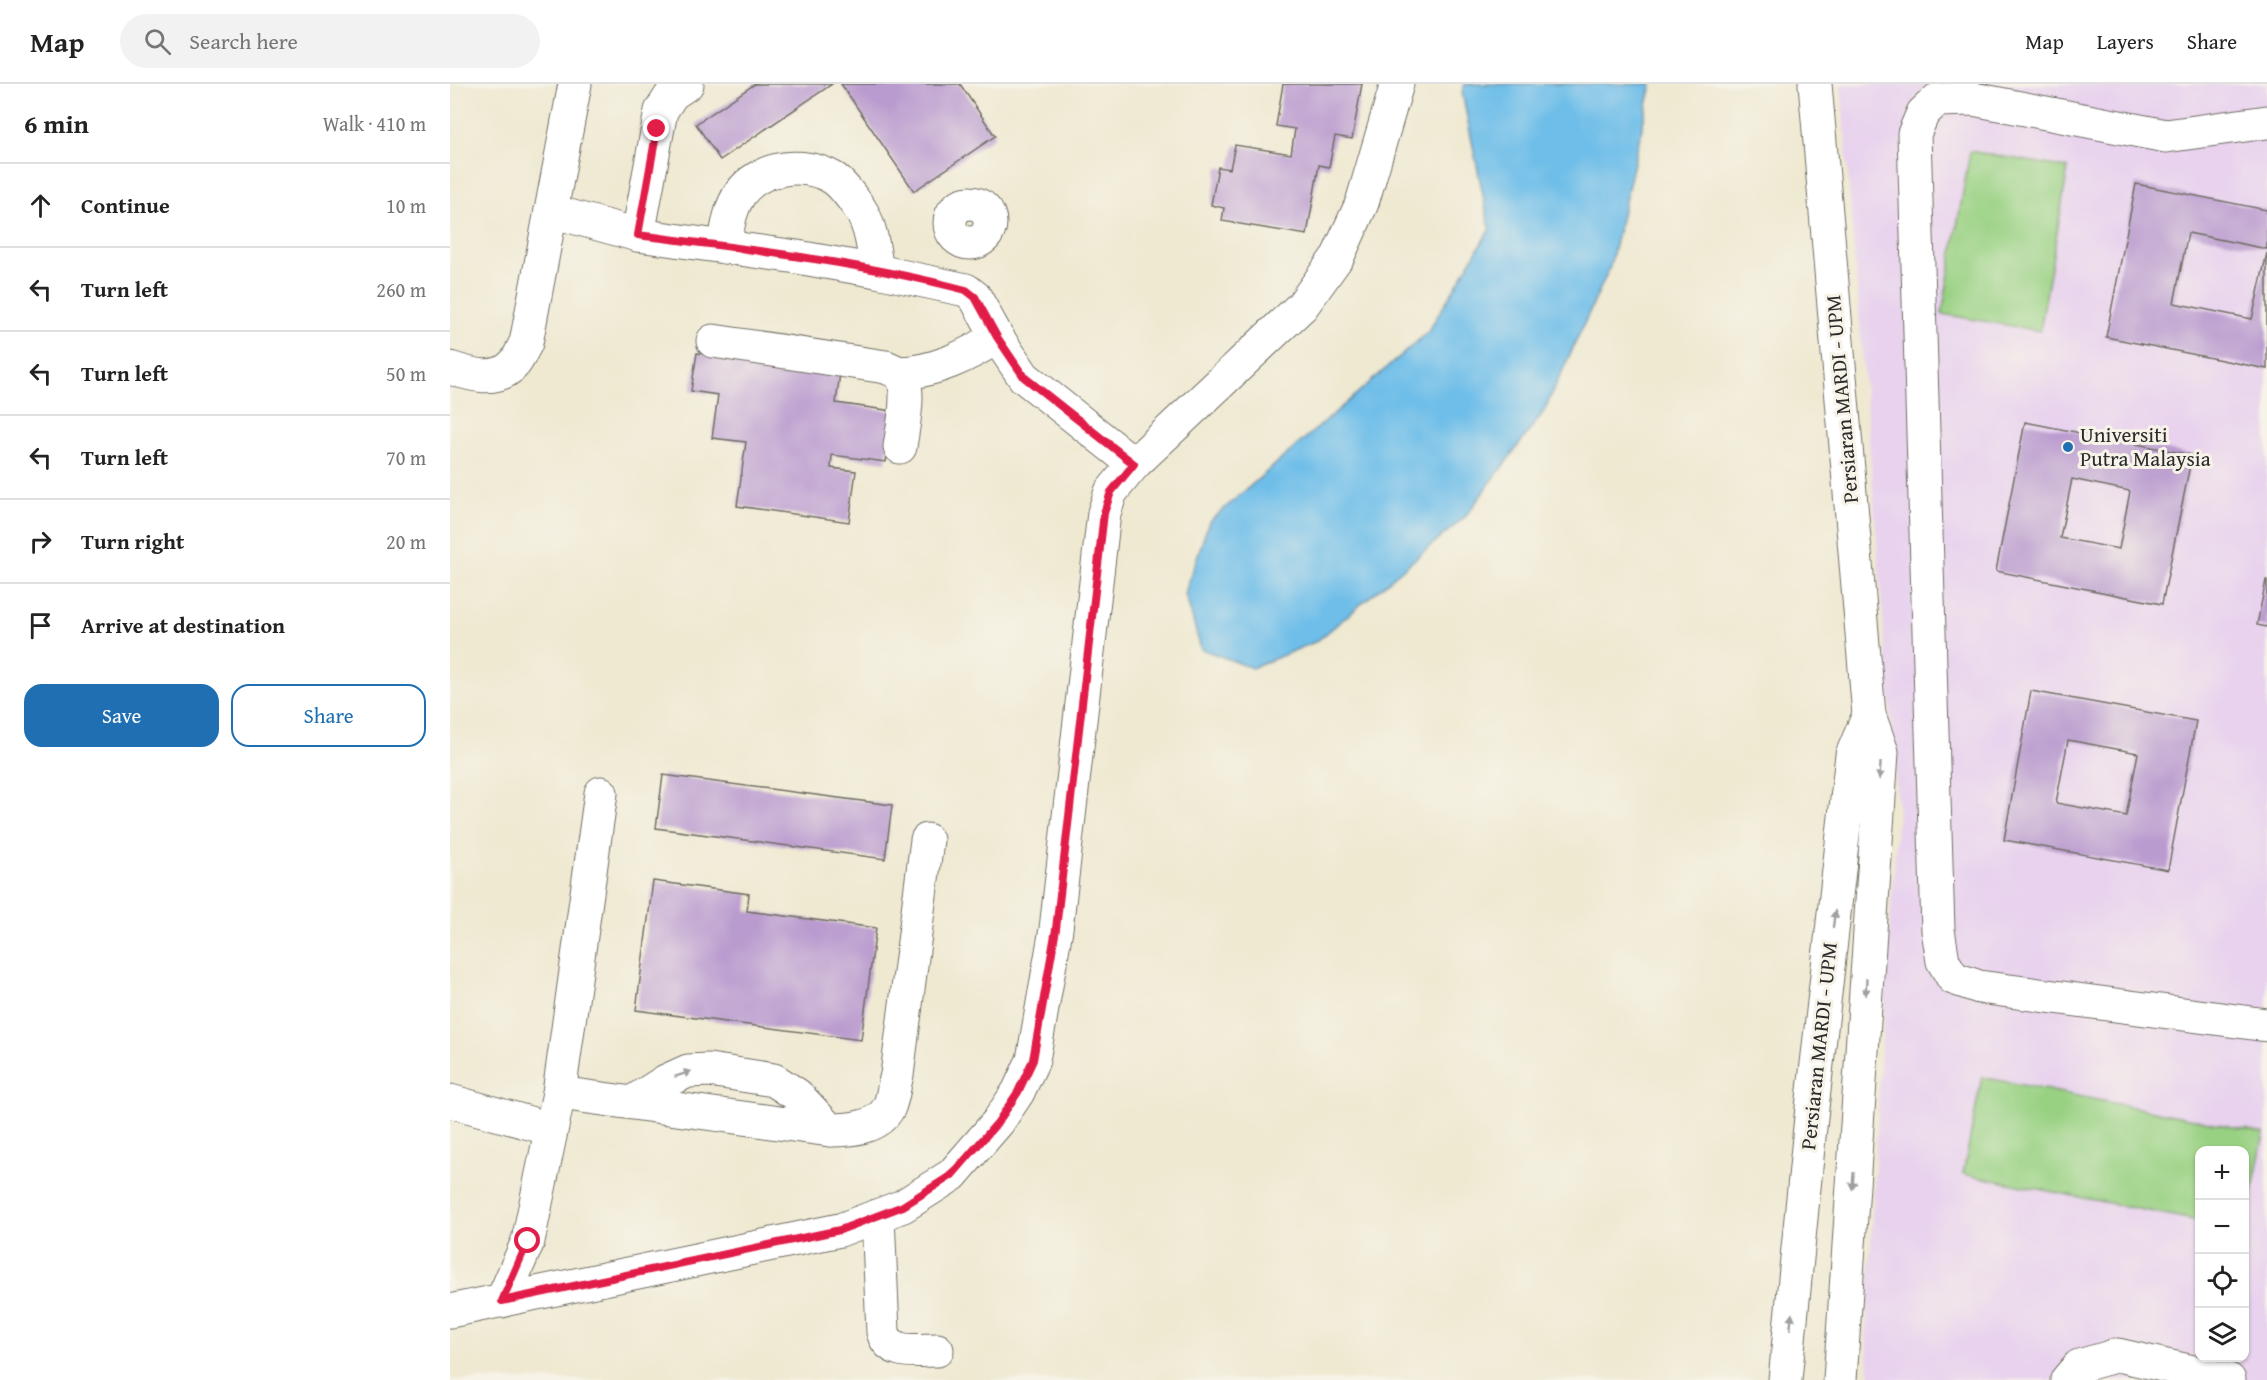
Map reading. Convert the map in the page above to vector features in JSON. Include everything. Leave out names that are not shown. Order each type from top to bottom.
[{"type":"street","points":[[450,369],[470,375],[494,376],[514,364],[526,343],[575,84]]},
{"type":"street","points":[[638,235],[661,111],[672,94],[687,84]]},
{"type":"street","points":[[450,1311],[840,1230],[903,1206],[952,1175],[1003,1114],[1018,1092],[1033,1060],[1056,929],[1104,513],[1111,492],[1134,464],[1302,306],[1338,256],[1362,203],[1397,84]]},
{"type":"street","name":"Persiaran MARDI - UPM","points":[[1815,84],[1869,714],[1882,752],[1840,1380]]},
{"type":"street","points":[[2267,122],[2166,136],[1973,99],[1937,100],[1923,112],[1914,134],[1938,918],[1942,961],[1953,978],[1979,987],[2267,1025]]},
{"type":"street","points":[[724,247],[731,210],[741,192],[764,175],[784,169],[808,169],[833,178],[856,203],[868,225],[878,271]]},
{"type":"street","points":[[551,211],[638,235],[878,271],[966,290],[975,297],[997,337],[1024,377],[1134,464]]},
{"type":"street","points":[[966,290],[970,243]]},
{"type":"street","points":[[713,341],[886,367],[899,373],[917,373],[969,355],[997,337]]},
{"type":"street","points":[[899,373],[905,382],[906,396],[900,447]]},
{"type":"street","name":"Persiaran MARDI - UPM","points":[[1785,1380],[1811,1117],[1852,755],[1869,714]]},
{"type":"street","points":[[502,1301],[528,1241],[559,1093],[601,793]]},
{"type":"street","points":[[559,1093],[830,1130],[853,1130],[874,1122],[888,1108],[897,1075],[927,840]]},
{"type":"street","points":[[633,1102],[666,1081],[688,1071],[709,1070],[774,1080],[797,1095],[830,1130]]},
{"type":"street","points":[[450,1101],[551,1129]]},
{"type":"street","points":[[878,1216],[883,1332],[886,1341],[893,1348],[902,1350],[937,1350]]},
{"type":"street","points":[[2067,1380],[2079,1366],[2118,1355],[2229,1380]]},
{"type":"shaded area","name":"Universiti Putra Malaysia","points":[[1841,84],[2267,84],[2267,1380],[1870,1380],[1866,1334],[1881,1053],[1898,810]]},
{"type":"green space","points":[[1970,151],[2068,168],[2040,331],[1942,314]]},
{"type":"green space","points":[[1982,1077],[2264,1133],[2249,1210],[2249,1146],[2195,1146],[2195,1220],[1963,1174]]},
{"type":"water","points":[[1465,84],[1652,84],[1610,267],[1544,411],[1465,517],[1317,641],[1252,668],[1201,649],[1185,593],[1209,522],[1428,332],[1490,229],[1462,92]]},
{"type":"building","points":[[755,84],[832,84],[720,160],[696,124]]},
{"type":"building","points":[[841,84],[960,84],[995,136],[914,191]]},
{"type":"building","points":[[1283,84],[1362,84],[1352,139],[1335,136],[1329,167],[1319,165],[1307,235],[1222,221],[1224,208],[1211,205],[1218,167],[1230,169],[1235,145],[1291,154],[1295,129],[1276,126]]},
{"type":"building","points":[[2136,184],[2267,210],[2267,249],[2188,233],[2174,303],[2252,319],[2267,253],[2267,369],[2106,337]]},
{"type":"building","points":[[697,353],[840,373],[836,403],[893,411],[886,462],[832,455],[831,468],[856,471],[849,522],[737,506],[746,442],[712,438],[718,395],[691,391]]},
{"type":"building","points":[[2025,422],[2192,455],[2162,604],[1996,571]],"holes":[[[2072,479],[2130,491],[2119,549],[2060,538]]]},
{"type":"building","points":[[2267,580],[2267,627],[2257,625]]},
{"type":"building","points":[[2031,691],[2196,721],[2168,870],[2004,840]],"holes":[[[2068,740],[2138,753],[2126,816],[2056,803]]]},
{"type":"building","points":[[663,775],[892,805],[885,859],[656,828]]},
{"type":"building","points":[[653,881],[749,894],[747,911],[876,928],[861,1040],[636,1010]]},
{"type":"place","name":"Universiti Putra Malaysia","points":[[2068,447]]},
{"type":"route","points":[[528,1241],[502,1301],[840,1230],[903,1206],[952,1175],[998,1122],[1018,1092],[1033,1060],[1056,929],[1104,513],[1111,492],[1134,464],[1024,377],[997,337],[981,306],[966,290],[878,271],[638,235],[657,129]]}]
